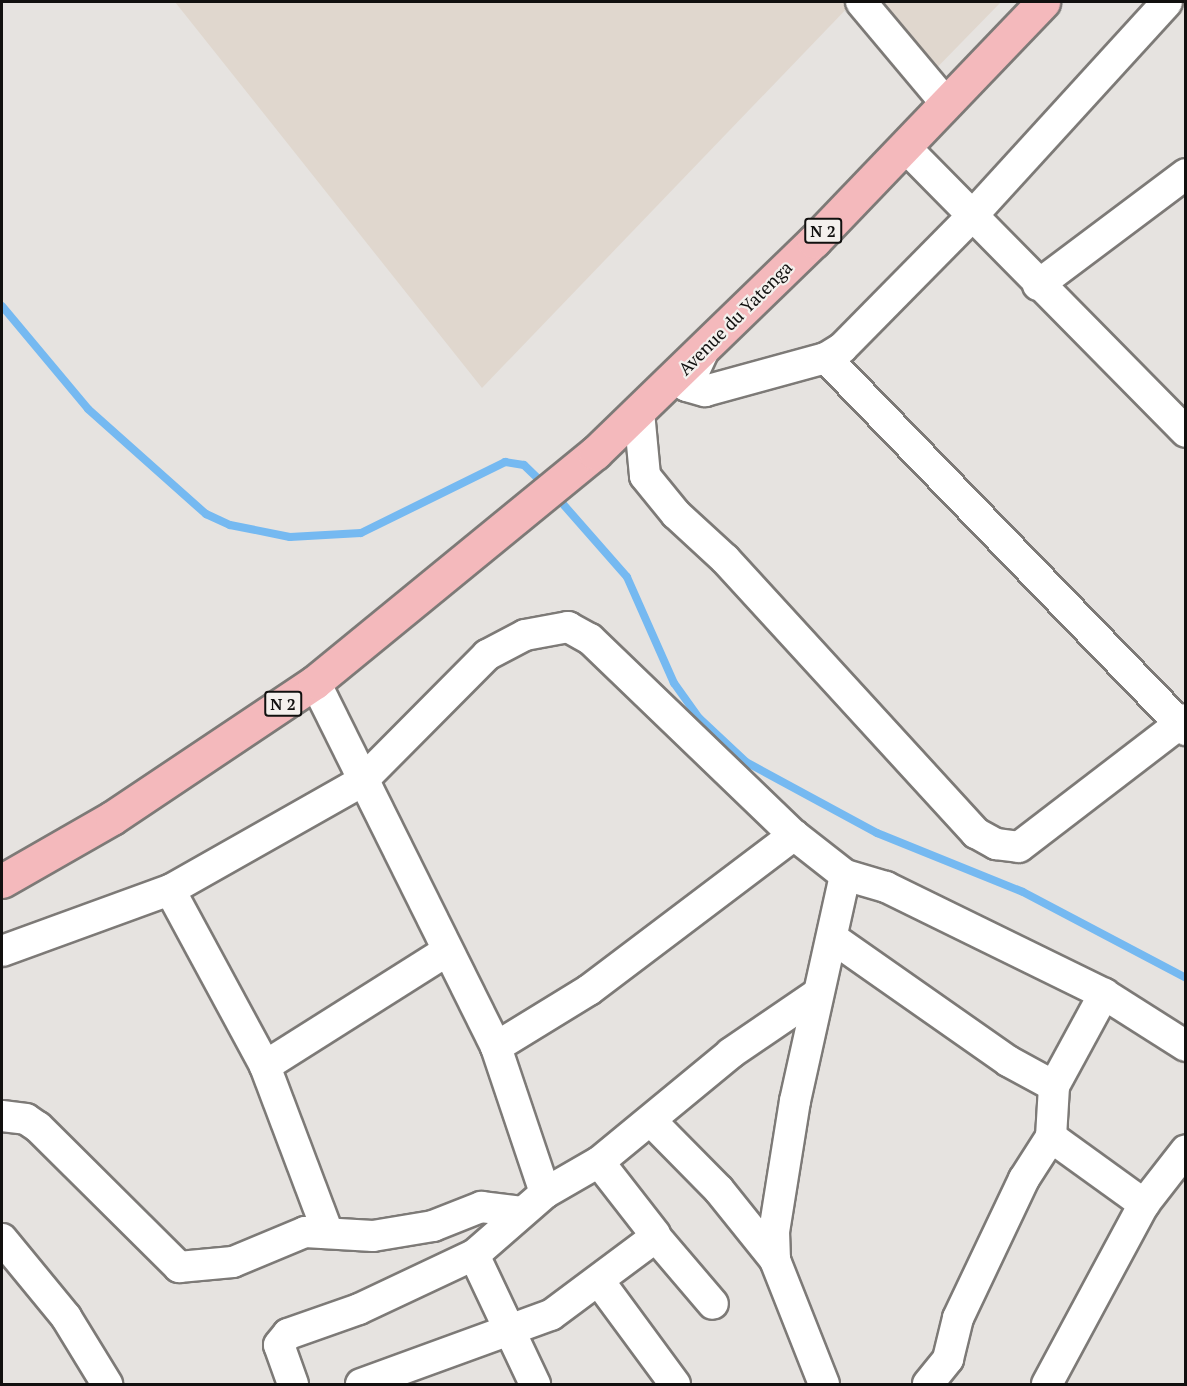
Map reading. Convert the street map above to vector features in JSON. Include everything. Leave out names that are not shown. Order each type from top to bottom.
[{"type":"main road","name":"Avenue du Yatenga","points":[[315,682],[541,493],[595,453],[639,412],[704,350],[905,147],[944,101],[1043,2]]},
{"type":"main road","name":"N 2","points":[[2,881],[112,818],[315,682]]},
{"type":"street","points":[[861,2],[944,101]]},
{"type":"street","points":[[704,350],[687,386],[705,391],[826,358],[970,218],[1167,2]]},
{"type":"street","points":[[905,147],[970,218],[1185,432]]},
{"type":"street","points":[[1038,285],[1185,174]]},
{"type":"street","points":[[639,412],[645,476],[676,514],[724,559],[976,833],[996,844],[1019,847],[1184,724],[826,358]]},
{"type":"street","points":[[2,951],[170,890],[361,782],[487,655],[525,635],[568,627],[590,639],[794,835],[844,875],[886,886],[1104,994],[1185,1046]]},
{"type":"street","points":[[315,682],[361,782],[496,1047],[545,1193]]},
{"type":"street","points":[[496,1047],[589,990],[794,835]]},
{"type":"street","points":[[775,1260],[787,1147],[816,995],[834,939],[844,875]]},
{"type":"street","points":[[170,890],[266,1066],[328,1233]]},
{"type":"street","points":[[834,939],[1000,1056],[1054,1086]]},
{"type":"street","points":[[266,1066],[447,951]]},
{"type":"street","points":[[928,1384],[948,1359],[958,1318],[1024,1179],[1051,1137],[1054,1086],[1104,994]]},
{"type":"street","points":[[293,1384],[279,1345],[288,1334],[358,1309],[474,1255],[545,1193],[599,1162],[652,1122],[731,1053],[816,995]]},
{"type":"street","points":[[2,1116],[26,1119],[38,1127],[179,1267],[233,1262],[279,1238],[328,1233],[373,1236],[433,1226],[481,1207],[522,1212]]},
{"type":"street","points":[[652,1122],[719,1190],[775,1260],[824,1384]]},
{"type":"street","points":[[1051,1137],[1144,1204]]},
{"type":"street","points":[[1047,1384],[1144,1204],[1185,1150]]},
{"type":"street","points":[[599,1162],[655,1236],[713,1304]]},
{"type":"street","points":[[361,1384],[509,1328],[551,1315],[599,1281],[655,1236]]},
{"type":"street","points":[[2,1239],[66,1317],[107,1384]]},
{"type":"street","points":[[474,1255],[535,1384]]},
{"type":"street","points":[[599,1281],[675,1384]]},
{"type":"shaded area","points":[[175,2],[853,2],[482,388]]},
{"type":"shaded area","points":[[856,2],[1001,2],[921,84]]},
{"type":"waterway","points":[[2,306],[88,409],[206,514],[230,525],[290,537],[361,533],[505,462],[524,465],[546,486]]},
{"type":"waterway","points":[[555,495],[627,577],[674,683],[699,718],[746,762],[877,833],[1023,892],[1186,978]]}]
